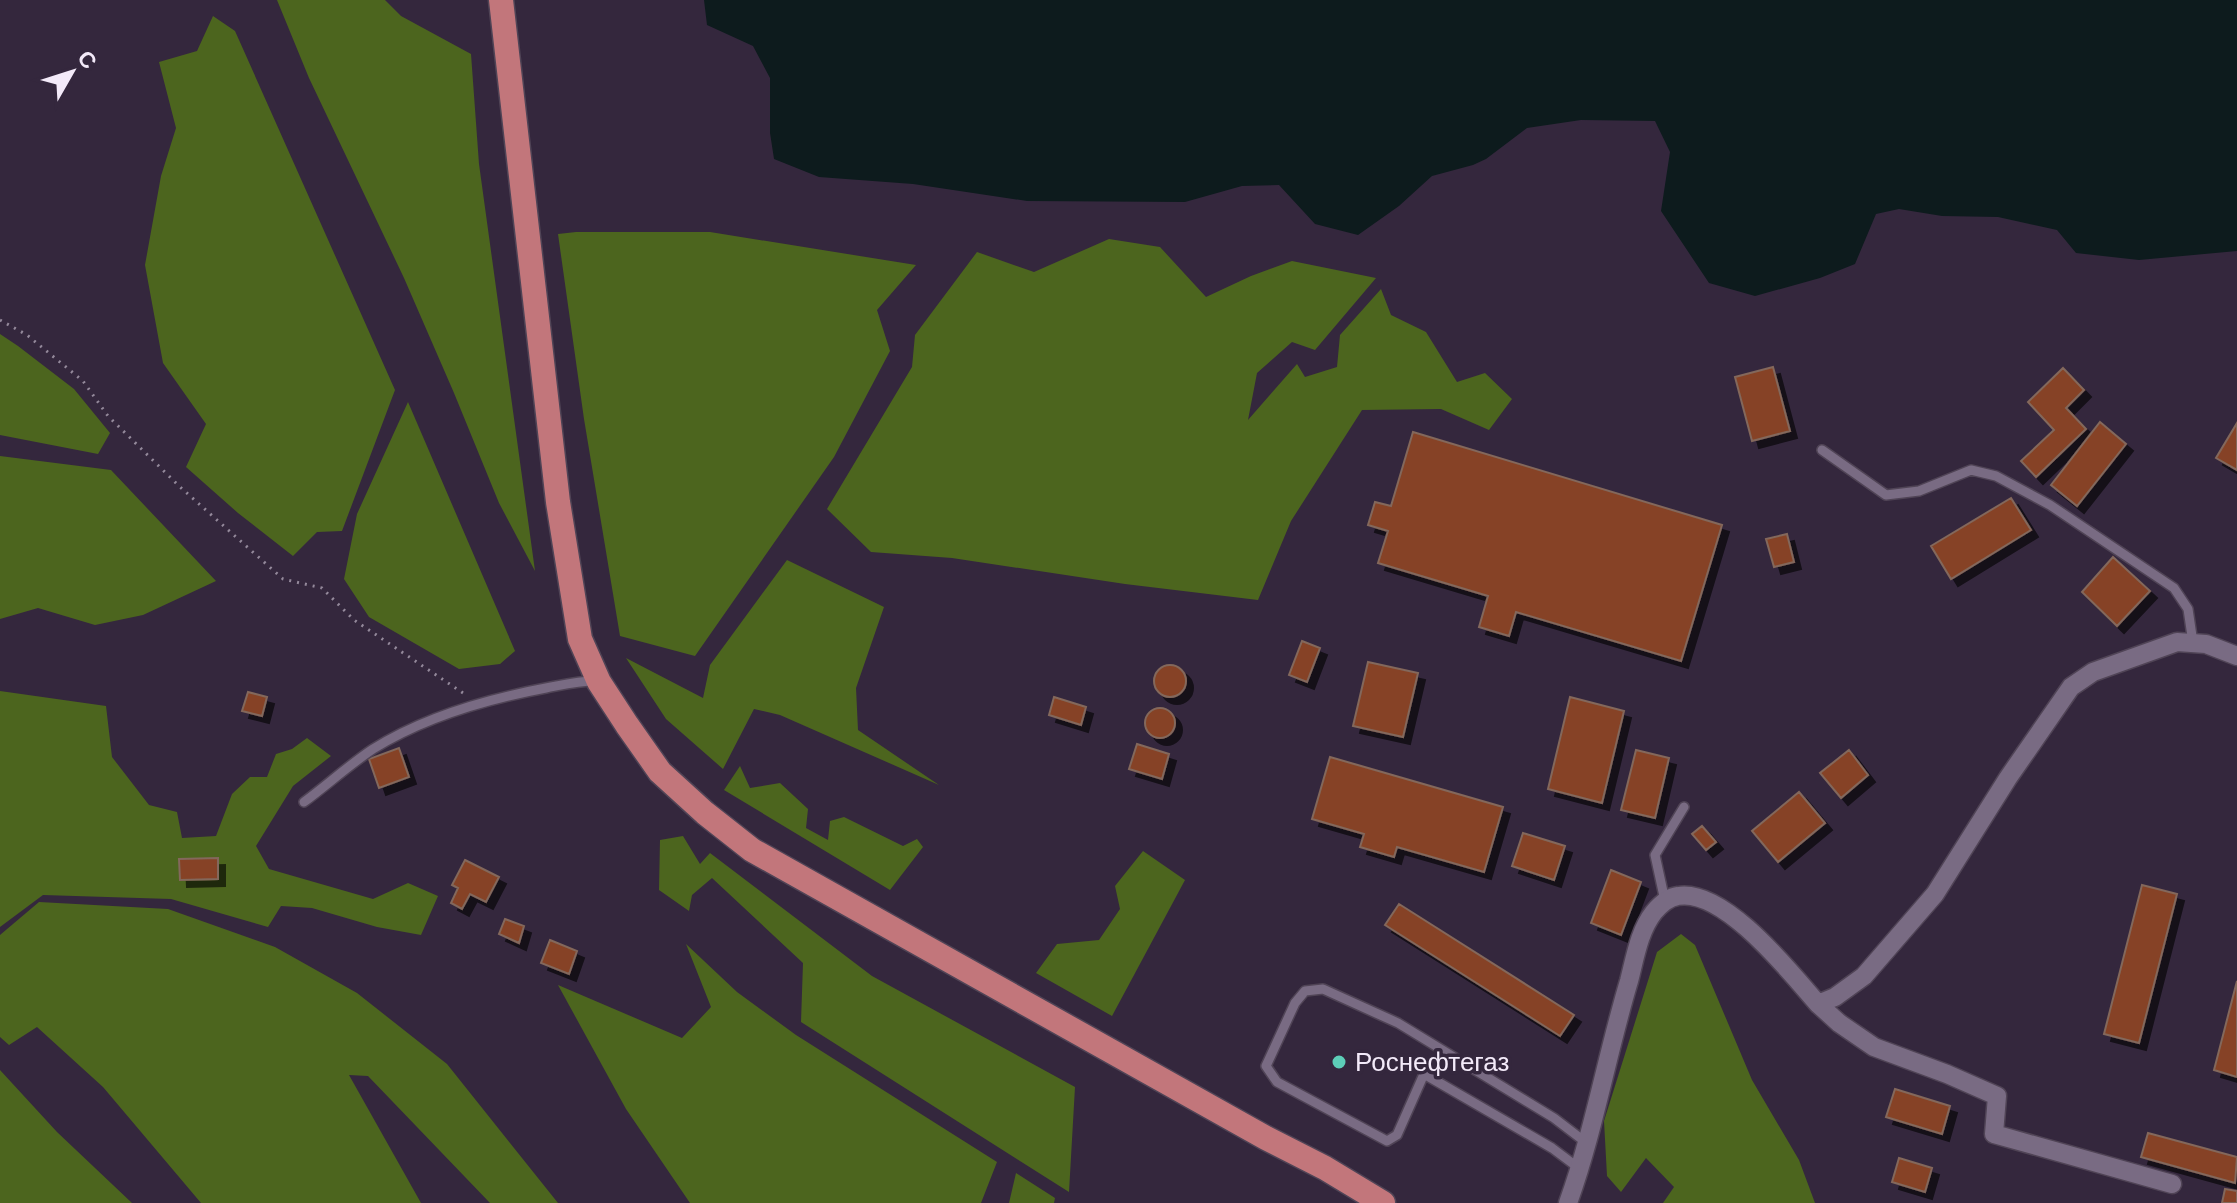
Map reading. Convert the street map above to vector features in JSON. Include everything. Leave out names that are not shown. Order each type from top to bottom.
[{"type":"main road","points":[[501,0],[558,502],[580,639],[599,682],[660,772],[752,850],[1383,1203]]},
{"type":"street","points":[[1818,1004],[1835,997],[1864,976],[1935,894],[2008,778],[2071,687],[2093,672],[2177,642],[2206,644],[2237,656]]},
{"type":"street","points":[[1568,1203],[1588,1144],[1612,1039],[1643,932],[1653,913],[1665,901],[1679,895],[1702,898],[1727,910],[1779,960],[1818,1004],[1874,1047],[1997,1096],[1994,1134],[2172,1184]]},
{"type":"lane","points":[[1822,450],[1886,495],[1919,491],[1971,470],[1996,476],[2050,505],[2174,588],[2188,609],[2193,643]]},
{"type":"lane","points":[[304,802],[372,749],[421,724],[527,691],[581,681],[599,682]]},
{"type":"lane","points":[[1665,901],[1655,855],[1684,807]]},
{"type":"lane","points":[[1580,1169],[1552,1148],[1424,1074],[1397,1135],[1387,1141],[1277,1082],[1266,1066],[1295,1003],[1305,991],[1323,989],[1411,1031],[1554,1118],[1588,1144]]},
{"type":"path","points":[[0,320],[27,335],[83,381],[108,416],[179,486],[283,579],[322,588],[354,620],[479,704]]},
{"type":"green space","points":[[277,0],[385,0],[401,16],[471,54],[479,164],[535,571],[499,503],[404,278],[309,78]]},
{"type":"green space","points":[[213,16],[235,31],[395,390],[342,531],[317,532],[293,556],[186,467],[206,424],[163,363],[145,265],[161,176],[176,128],[159,62],[197,51]]},
{"type":"green space","points":[[710,232],[916,265],[877,310],[890,351],[834,457],[695,656],[620,636],[584,419],[558,234]]},
{"type":"green space","points":[[1109,239],[1160,247],[1206,297],[1292,261],[1376,278],[1315,350],[1292,342],[1257,373],[1248,420],[1297,364],[1305,377],[1337,367],[1340,335],[1381,289],[1391,315],[1426,332],[1457,382],[1485,373],[1512,399],[1489,430],[1441,409],[1362,410],[1291,521],[1258,600],[952,558],[871,552],[827,509],[912,367],[915,335],[977,252],[1034,272]]},
{"type":"green space","points":[[0,334],[74,389],[110,433],[98,454],[0,435]]},
{"type":"green space","points":[[408,402],[515,651],[500,664],[459,669],[369,617],[344,579],[357,514]]},
{"type":"green space","points":[[0,456],[111,470],[216,581],[143,615],[95,625],[38,608],[0,619]]},
{"type":"green space","points":[[787,560],[884,607],[856,688],[858,730],[939,785],[780,715],[754,709],[723,769],[666,719],[626,658],[703,698],[710,665]]},
{"type":"green space","points":[[0,691],[106,706],[112,757],[149,805],[177,812],[182,838],[216,836],[232,794],[250,777],[267,777],[276,754],[292,749],[307,738],[331,756],[293,786],[256,846],[269,869],[373,899],[408,883],[438,896],[421,935],[377,927],[312,908],[281,906],[268,927],[171,899],[43,895],[0,927]]},
{"type":"green space","points":[[740,766],[750,788],[780,783],[808,809],[806,828],[828,840],[830,821],[844,817],[903,846],[917,839],[923,847],[890,890],[724,790]]},
{"type":"green space","points":[[683,836],[700,864],[710,853],[872,976],[1075,1087],[1069,1192],[801,1022],[803,963],[712,878],[692,895],[689,911],[659,890],[660,840]]},
{"type":"green space","points":[[1143,851],[1185,880],[1112,1016],[1036,973],[1057,944],[1099,940],[1120,909],[1115,886]]},
{"type":"green space","points":[[39,902],[168,909],[275,947],[357,993],[447,1064],[558,1203],[490,1203],[368,1076],[349,1075],[421,1203],[201,1203],[103,1087],[37,1027],[9,1045],[0,1037],[0,935]]},
{"type":"green space","points":[[1681,934],[1695,945],[1752,1080],[1799,1160],[1815,1203],[1663,1203],[1674,1187],[1646,1158],[1621,1192],[1607,1176],[1604,1121],[1657,952]]},
{"type":"green space","points":[[686,944],[737,992],[796,1035],[997,1162],[981,1203],[690,1203],[626,1109],[558,985],[682,1038],[711,1007]]},
{"type":"green space","points":[[0,1070],[57,1132],[132,1203],[0,1203]]},
{"type":"green space","points":[[1016,1173],[1055,1198],[1054,1203],[1009,1203]]},
{"type":"shaded area","points":[[704,0],[2237,0],[2237,251],[2139,260],[2076,253],[2057,230],[1998,217],[1942,216],[1899,209],[1876,214],[1855,264],[1820,278],[1755,296],[1709,283],[1661,211],[1670,152],[1655,121],[1581,120],[1527,128],[1486,159],[1432,176],[1399,206],[1358,235],[1315,224],[1279,185],[1242,186],[1185,202],[1027,201],[913,184],[819,177],[774,159],[770,133],[770,78],[753,46],[707,25]]},
{"type":"building","points":[[1773,367],[1790,431],[1752,441],[1735,377]]},
{"type":"building","points":[[2063,368],[2084,390],[2066,408],[2086,429],[2036,477],[2021,461],[2054,430],[2028,402]]},
{"type":"building","points":[[2100,422],[2126,444],[2077,506],[2051,485]]},
{"type":"building","points":[[2237,423],[2237,470],[2216,458]]},
{"type":"building","points":[[1413,432],[1722,525],[1681,661],[1516,612],[1509,636],[1479,627],[1488,596],[1378,563],[1388,531],[1368,525],[1375,502],[1391,506]]},
{"type":"building","points":[[2011,498],[2031,530],[1951,579],[1931,546]]},
{"type":"building","points":[[1787,534],[1794,562],[1774,567],[1766,539]]},
{"type":"building","points":[[2113,557],[2150,591],[2117,626],[2082,592]]},
{"type":"building","points":[[1302,641],[1320,648],[1307,682],[1289,675]]},
{"type":"building","points":[[1368,662],[1418,673],[1403,737],[1353,726]]},
{"type":"building","points":[[1170,665],[1182,669],[1186,681],[1182,693],[1170,697],[1158,693],[1154,681],[1158,669]]},
{"type":"building","points":[[248,692],[267,697],[262,716],[242,711]]},
{"type":"building","points":[[1054,697],[1086,707],[1081,725],[1049,715]]},
{"type":"building","points":[[1570,697],[1624,711],[1602,803],[1548,789]]},
{"type":"building","points":[[1160,708],[1171,712],[1175,723],[1171,734],[1160,738],[1149,734],[1145,723],[1149,712]]},
{"type":"building","points":[[1137,744],[1169,754],[1162,779],[1129,769]]},
{"type":"building","points":[[399,748],[409,777],[379,788],[369,759]]},
{"type":"building","points":[[1636,750],[1669,758],[1655,818],[1621,810]]},
{"type":"building","points":[[1849,750],[1868,775],[1841,798],[1820,773]]},
{"type":"building","points":[[1330,757],[1503,807],[1484,872],[1397,847],[1394,857],[1360,847],[1364,834],[1312,819]]},
{"type":"building","points":[[1799,792],[1825,823],[1778,862],[1752,831]]},
{"type":"building","points":[[1702,826],[1716,842],[1706,850],[1692,834]]},
{"type":"building","points":[[1523,833],[1565,846],[1554,880],[1512,866]]},
{"type":"building","points":[[218,858],[218,879],[180,880],[179,859]]},
{"type":"building","points":[[465,860],[499,877],[486,902],[470,894],[462,909],[451,903],[458,888],[452,885]]},
{"type":"building","points":[[1611,870],[1641,882],[1621,935],[1591,923]]},
{"type":"building","points":[[2142,885],[2177,894],[2139,1043],[2104,1034]]},
{"type":"building","points":[[1399,904],[1574,1015],[1560,1036],[1385,925]]},
{"type":"building","points":[[505,919],[524,926],[519,943],[499,934]]},
{"type":"building","points":[[550,940],[577,951],[569,974],[541,963]]},
{"type":"building","points":[[2237,981],[2237,1077],[2214,1070]]},
{"type":"building","points":[[1895,1089],[1950,1106],[1942,1134],[1886,1117]]},
{"type":"building","points":[[2148,1133],[2237,1157],[2235,1183],[2141,1157]]},
{"type":"building","points":[[1899,1158],[1932,1168],[1925,1192],[1892,1182]]},
{"type":"building","points":[[2225,1189],[2237,1191],[2237,1203],[2222,1203]]},
{"type":"place","name":"Роснефтегаз","points":[[1339,1062]]}]
